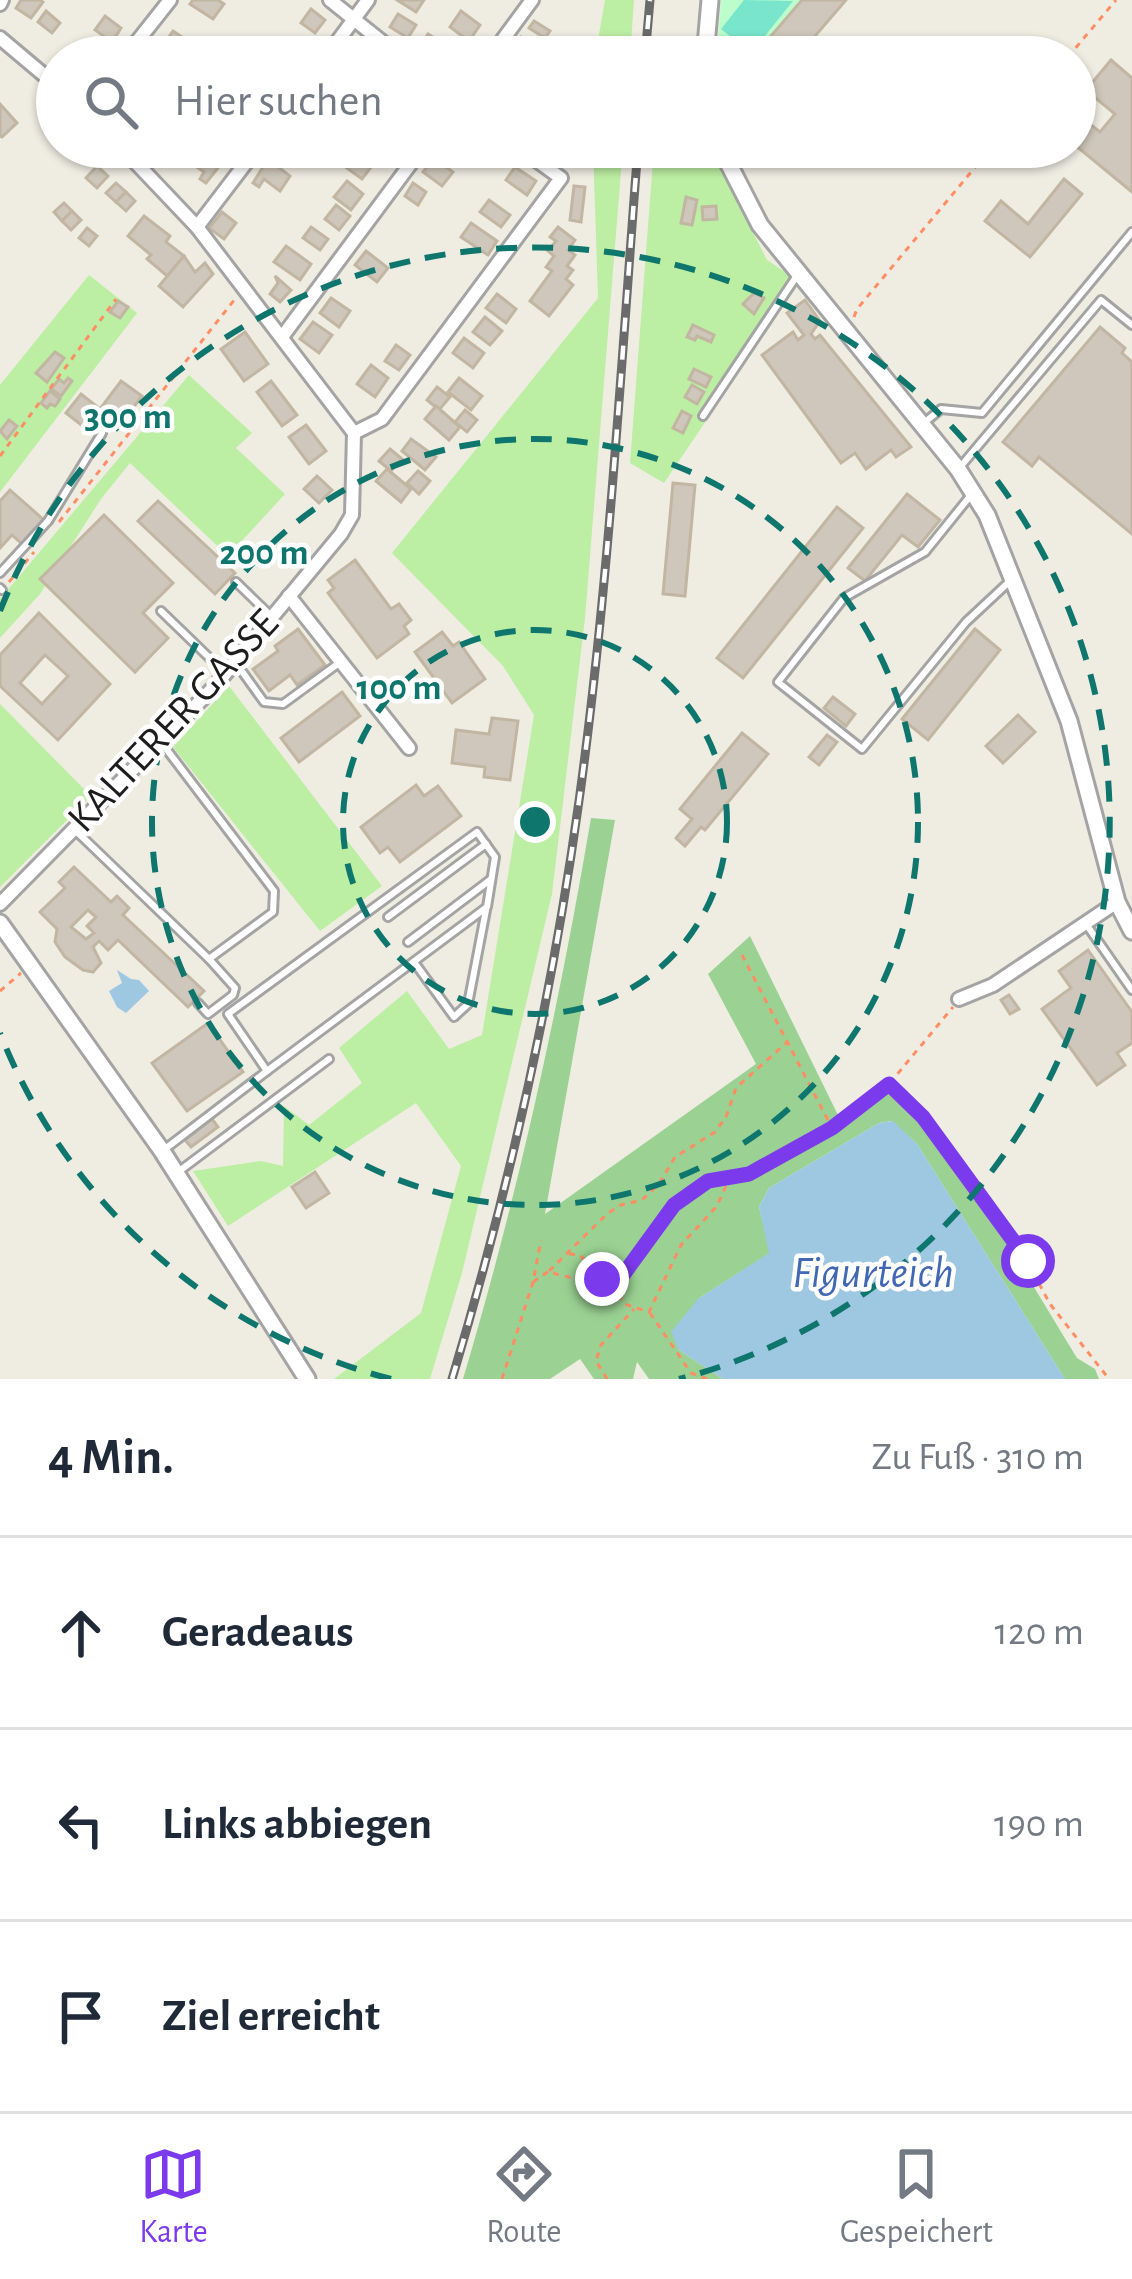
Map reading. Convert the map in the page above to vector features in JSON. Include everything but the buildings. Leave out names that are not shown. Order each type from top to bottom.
[{"type":"street","points":[[142,36],[170,0]]},
{"type":"street","points":[[330,0],[376,36]]},
{"type":"street","points":[[342,36],[368,0]]},
{"type":"street","points":[[505,36],[532,0]]},
{"type":"street","points":[[707,36],[710,0]]},
{"type":"street","points":[[0,38],[36,68]]},
{"type":"street","points":[[141,168],[197,227],[354,433],[382,419],[561,178],[547,168]]},
{"type":"street","points":[[197,227],[242,168]]},
{"type":"street","points":[[282,337],[407,168]]},
{"type":"street","points":[[731,168],[760,225],[974,493],[1013,578],[1078,747],[1117,902],[1132,931]]},
{"type":"street","name":"KALTERER GASSE","points":[[0,904],[230,667],[341,534],[352,515],[354,433]]},
{"type":"street","points":[[289,596],[409,748]]},
{"type":"street","points":[[958,999],[993,985],[1117,902]]},
{"type":"street","points":[[0,923],[162,1151],[307,1379]]},
{"type":"lane","points":[[922,424],[940,409],[982,413],[1132,232]]},
{"type":"lane","points":[[703,416],[800,271]]},
{"type":"lane","points":[[958,469],[1101,300],[1132,325]]},
{"type":"lane","points":[[0,573],[48,521],[102,433]]},
{"type":"lane","points":[[974,493],[925,552],[844,598],[778,682],[862,749],[966,622],[1013,578]]},
{"type":"lane","points":[[236,582],[272,616]]},
{"type":"lane","points":[[161,611],[230,667],[264,702],[283,704],[342,661]]},
{"type":"lane","points":[[160,741],[274,891],[273,912],[209,959]]},
{"type":"lane","points":[[94,785],[105,797]]},
{"type":"lane","points":[[74,828],[235,988],[208,1014],[198,1003]]},
{"type":"lane","points":[[268,1071],[228,1014],[477,832],[495,857],[468,1004],[454,1017],[414,962]]},
{"type":"lane","points":[[388,917],[486,844]]},
{"type":"lane","points":[[408,942],[493,878]]},
{"type":"lane","points":[[162,1151],[487,907]]},
{"type":"lane","points":[[1084,922],[1132,990]]},
{"type":"lane","points":[[176,1173],[329,1059]]},
{"type":"path","points":[[1086,36],[1116,0]]},
{"type":"path","points":[[849,334],[857,309],[974,168]]},
{"type":"path","points":[[59,522],[243,288]]},
{"type":"path","points":[[0,456],[116,299]]},
{"type":"path","points":[[1,589],[45,539]]},
{"type":"path","points":[[742,955],[832,1128]]},
{"type":"path","points":[[0,991],[30,966]]},
{"type":"path","points":[[615,1286],[674,1205],[708,1181],[749,1174],[832,1128],[889,1084],[958,999]]},
{"type":"path","points":[[533,1282],[607,1214],[643,1200],[675,1156],[715,1132],[736,1088],[786,1042]]},
{"type":"path","points":[[889,1084],[923,1117],[968,1175],[1028,1261],[1050,1304],[1108,1379]]},
{"type":"path","points":[[649,1312],[681,1245],[717,1206],[730,1178]]},
{"type":"path","points":[[502,1379],[542,1240]]},
{"type":"path","points":[[567,1254],[580,1255],[615,1286],[624,1304],[649,1312],[691,1372],[707,1379]]},
{"type":"path","points":[[549,1271],[565,1279],[602,1279]]},
{"type":"path","points":[[607,1379],[596,1361],[601,1345],[635,1307]]},
{"type":"green space","points":[[605,0],[634,0],[631,36],[599,36]]},
{"type":"green space","points":[[721,0],[802,0],[771,36],[718,36]]},
{"type":"green space","points":[[594,168],[621,168],[585,618],[552,894],[462,1273],[430,1379],[334,1379],[421,1313],[461,1166],[416,1103],[228,1226],[193,1171],[261,1161],[283,1166],[284,1106],[309,1125],[362,1083],[339,1048],[407,991],[449,1049],[482,1035],[534,715],[503,666],[392,553],[598,298]]},
{"type":"green space","points":[[652,168],[721,168],[767,260],[800,282],[664,483],[630,463]]},
{"type":"green space","points":[[89,275],[137,313],[0,492],[0,385]]},
{"type":"green space","points":[[189,375],[252,433],[236,448],[285,494],[228,556],[130,463],[40,594],[0,638],[0,599]]},
{"type":"green space","points":[[229,686],[382,886],[320,931],[173,747]]},
{"type":"green space","points":[[0,704],[91,796],[0,887]]},
{"type":"green space","points":[[591,818],[615,820],[545,1214],[756,1064],[708,974],[750,936],[838,1115],[889,1088],[943,1149],[1077,1358],[1095,1369],[1099,1379],[1065,1379],[917,1144],[892,1121],[879,1123],[769,1188],[759,1207],[770,1253],[698,1299],[679,1350],[723,1379],[649,1379],[637,1362],[633,1379],[594,1379],[580,1359],[550,1379],[463,1379],[536,1100]]},
{"type":"shaded area","points":[[744,0],[793,1],[765,36],[730,36],[721,29]]},
{"type":"water","points":[[117,970],[139,980],[149,991],[126,1013],[109,991],[122,983]]},
{"type":"water","name":"Figurteich","points":[[893,1121],[917,1144],[1065,1379],[723,1379],[679,1350],[671,1332],[698,1299],[769,1253],[759,1207],[769,1188],[879,1123]]},
{"type":"railway","points":[[647,36],[650,0]]},
{"type":"railway","points":[[452,1379],[527,1093],[568,874],[606,556],[636,168]]},
{"type":"route","points":[[602,1279],[615,1286],[674,1205],[708,1181],[749,1174],[832,1128],[889,1084],[923,1117],[1028,1261]]}]
